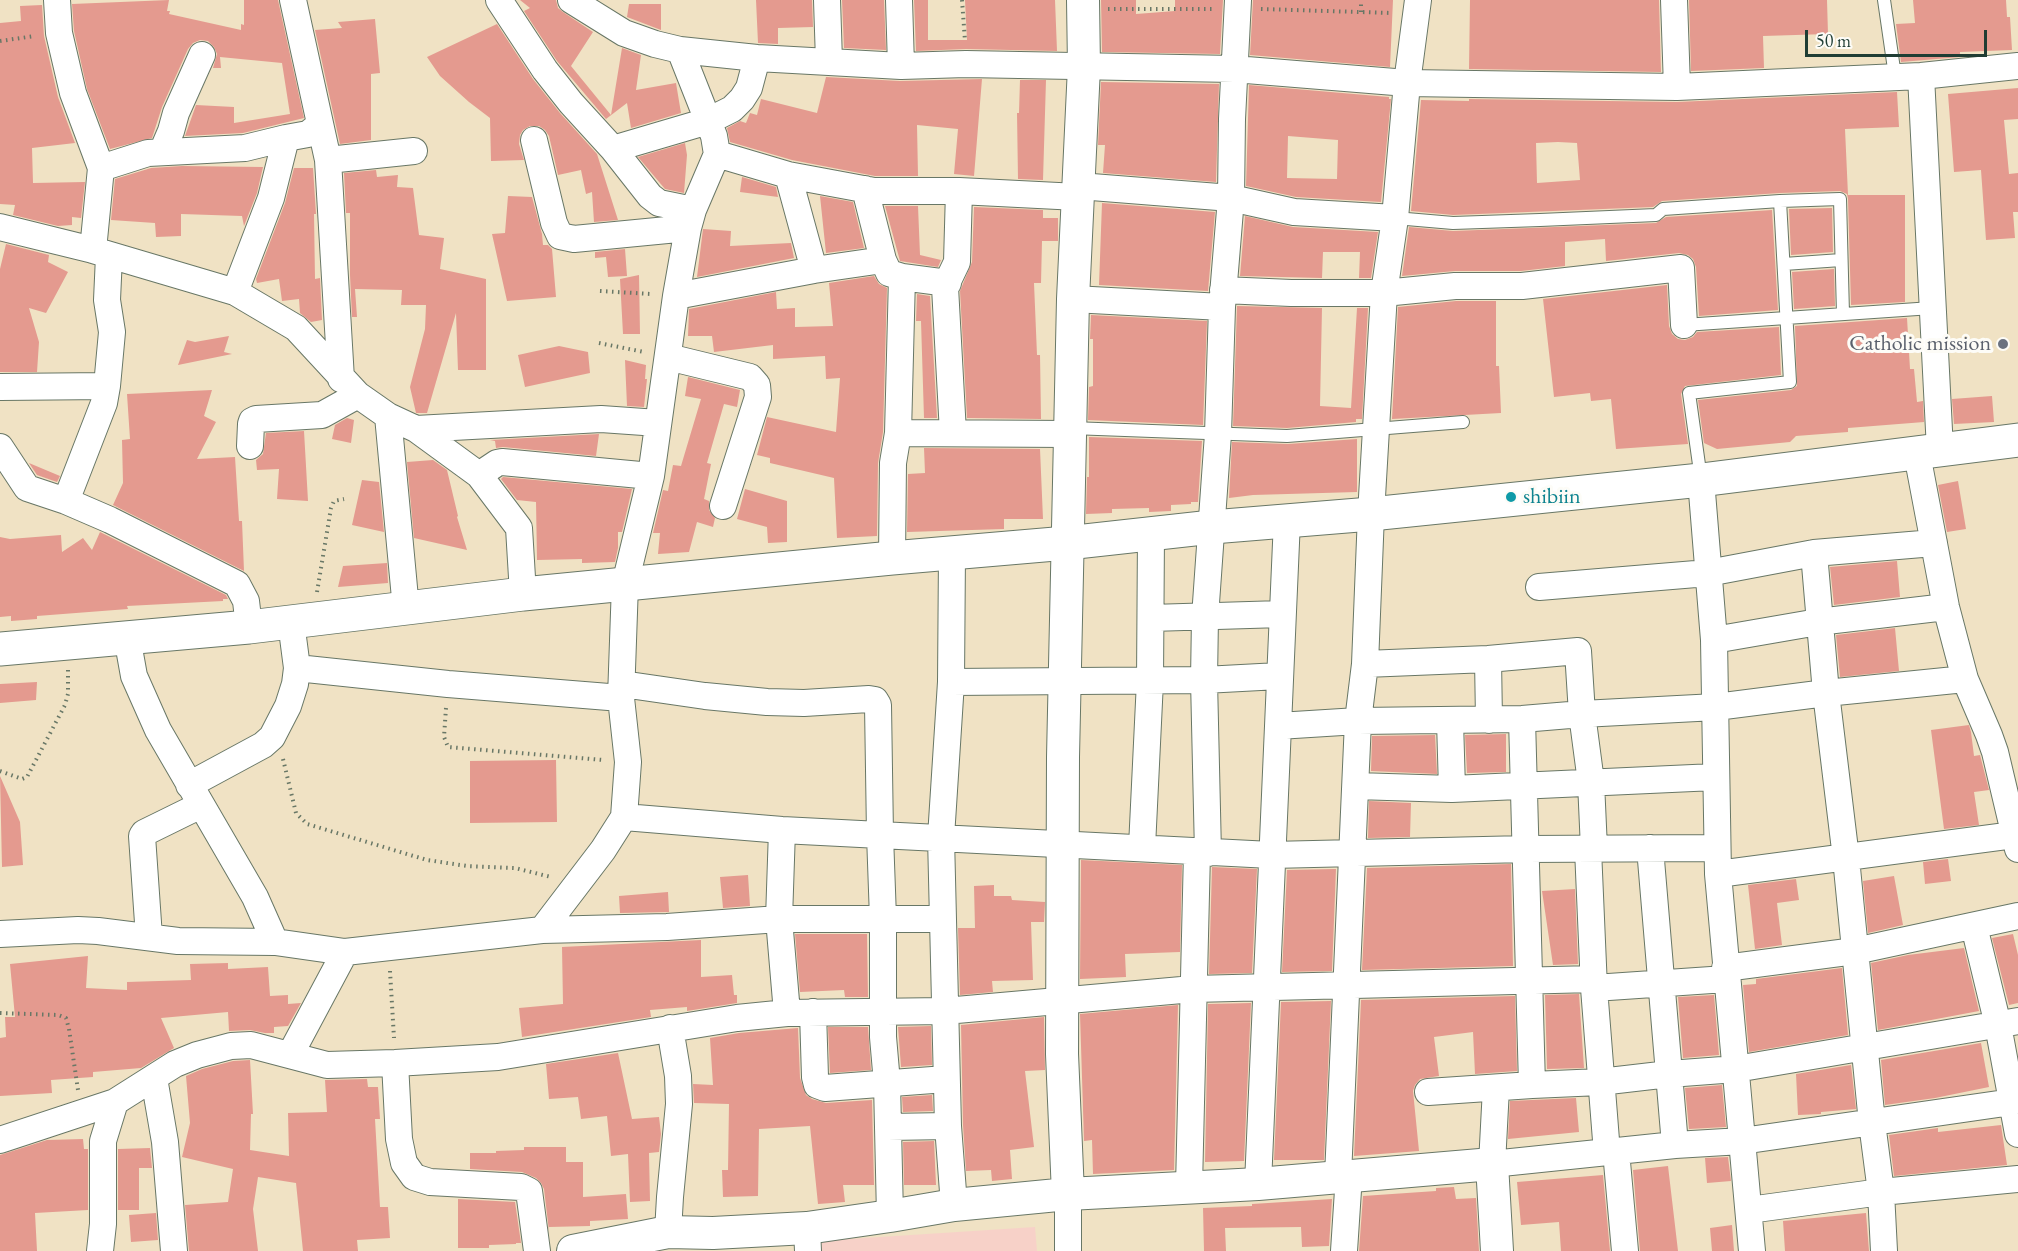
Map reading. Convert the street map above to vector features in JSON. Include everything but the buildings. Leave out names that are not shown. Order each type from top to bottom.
[{"type":"main road","points":[[0,649],[249,627],[523,594],[1067,543],[1212,527],[1371,514],[1701,480],[2018,440]]},
{"type":"street","points":[[57,0],[58,33],[74,93],[101,168],[101,253],[112,332],[107,387],[101,412],[66,501]]},
{"type":"street","points":[[250,446],[251,424],[256,418],[322,415],[349,387],[328,160],[293,0]]},
{"type":"street","points":[[499,0],[545,70],[650,196],[690,219]]},
{"type":"street","points":[[571,0],[624,33],[680,50],[757,58],[901,66],[966,64],[1234,69],[1407,83],[1677,87],[1922,76],[2018,66]]},
{"type":"street","points":[[827,0],[829,61]]},
{"type":"street","points":[[899,0],[901,66]]},
{"type":"street","points":[[1068,1251],[1062,1054],[1062,843],[1073,299],[1084,67],[1083,0]]},
{"type":"street","points":[[1189,1187],[1193,989],[1202,852],[1205,617],[1218,434],[1222,298],[1231,198],[1231,128],[1238,0]]},
{"type":"street","points":[[1344,1251],[1343,1176],[1347,984],[1358,721],[1365,664],[1384,293],[1395,218],[1407,83],[1418,0]]},
{"type":"street","points":[[1674,0],[1677,87]]},
{"type":"street","points":[[542,930],[603,850],[624,817],[628,762],[621,691],[625,584],[651,476],[676,296],[690,219],[717,154],[714,136],[680,50]]},
{"type":"street","points":[[162,152],[176,113],[202,56]]},
{"type":"street","points":[[613,149],[708,121],[732,109],[749,88],[757,58]]},
{"type":"street","points":[[1718,874],[1846,858],[2016,842],[1989,735],[1965,679],[1946,607],[1934,543],[1928,452],[1932,308],[1922,76]]},
{"type":"street","points":[[101,168],[148,153],[245,148],[308,134],[320,125]]},
{"type":"street","points":[[235,292],[271,198],[286,138]]},
{"type":"street","points":[[534,140],[554,223],[560,236],[574,239],[690,219]]},
{"type":"street","points":[[328,160],[414,151]]},
{"type":"street","points":[[717,154],[788,175],[874,190],[1079,191],[1231,198],[1294,212],[1395,218]]},
{"type":"street","points":[[788,175],[814,270]]},
{"type":"street","points":[[865,189],[883,260],[889,273],[948,283]]},
{"type":"street","points":[[953,433],[945,287],[957,262],[959,191]]},
{"type":"street","points":[[0,227],[101,253],[235,292],[296,328],[349,387],[388,416],[416,429],[479,475],[519,528],[523,594]]},
{"type":"street","points":[[676,296],[814,270],[883,260]]},
{"type":"street","points":[[1073,299],[1222,298],[1291,293],[1384,293],[1455,286],[1522,286],[1681,268],[1684,325]]},
{"type":"street","points":[[892,558],[893,463],[898,433],[902,277]]},
{"type":"street","points":[[668,357],[750,377],[757,385],[758,398],[723,506]]},
{"type":"street","points":[[0,387],[107,387]]},
{"type":"street","points":[[388,416],[406,609]]},
{"type":"street","points":[[416,429],[602,419],[658,423]]},
{"type":"street","points":[[898,433],[1070,431]]},
{"type":"street","points":[[2,455],[27,489],[66,501],[110,520],[237,584],[246,601],[249,627]]},
{"type":"street","points":[[479,475],[502,462],[651,476]]},
{"type":"street","points":[[1701,480],[1714,640],[1718,874],[1752,1251]]},
{"type":"street","points":[[1258,1184],[1287,520]]},
{"type":"street","points":[[1142,847],[1150,681],[1151,533]]},
{"type":"street","points":[[1539,587],[1708,573],[1814,553],[1934,543]]},
{"type":"street","points":[[952,553],[951,682],[941,837],[946,1079],[954,1205]]},
{"type":"street","points":[[1814,553],[1818,622],[1866,1047],[1872,1123],[1881,1192],[1884,1251]]},
{"type":"street","points":[[1714,640],[1818,622],[1946,607]]},
{"type":"street","points":[[1151,618],[1282,614]]},
{"type":"street","points":[[149,937],[142,836],[272,737],[288,706],[295,684],[302,621]]},
{"type":"street","points":[[127,637],[134,676],[158,730],[255,897],[275,942]]},
{"type":"street","points":[[1365,664],[1488,659],[1578,651],[1590,782],[1594,983],[1600,1082],[1625,1251]]},
{"type":"street","points":[[1488,659],[1489,720]]},
{"type":"street","points":[[297,668],[448,684],[621,691],[767,702],[875,700],[878,705],[883,1011],[890,1216]]},
{"type":"street","points":[[951,682],[1150,681],[1280,676]]},
{"type":"street","points":[[1278,726],[1358,721],[1522,719],[1716,707],[1965,679]]},
{"type":"street","points":[[1522,719],[1532,1084]]},
{"type":"street","points":[[1450,721],[1452,789]]},
{"type":"street","points":[[1356,786],[1452,789],[1715,777]]},
{"type":"street","points":[[624,817],[782,830],[1271,855],[1526,849],[1717,848]]},
{"type":"street","points":[[782,830],[779,919],[787,1013]]},
{"type":"street","points":[[1650,848],[1675,1145]]},
{"type":"street","points":[[2,1132],[82,1113],[115,1102],[175,1064],[197,1055],[231,1046],[251,1045],[308,1062],[327,1065],[395,1063],[498,1057],[670,1028],[787,1013],[945,1011],[1193,989],[1347,984],[1529,980],[1660,985],[1855,951],[2018,916]]},
{"type":"street","points":[[0,934],[78,930],[178,941],[275,942],[345,952],[542,930],[667,927],[779,919],[942,919]]},
{"type":"street","points":[[1974,926],[2008,1023],[2012,1102],[2018,1134]]},
{"type":"street","points":[[290,1055],[345,952]]},
{"type":"street","points":[[813,1012],[817,1085],[825,1088],[946,1079]]},
{"type":"street","points":[[1428,1092],[1532,1084],[1600,1082],[1736,1069],[2008,1023]]},
{"type":"street","points":[[668,1232],[679,1104],[678,1076],[670,1028]]},
{"type":"street","points":[[395,1063],[399,1139],[404,1163],[414,1177],[430,1182],[521,1187],[529,1191],[537,1251]]},
{"type":"street","points":[[154,1078],[165,1142],[174,1251]]},
{"type":"street","points":[[1496,1088],[1492,1164],[1497,1251]]},
{"type":"street","points":[[100,1251],[103,1224],[103,1141],[115,1102]]},
{"type":"street","points":[[573,1251],[668,1232],[714,1242],[808,1239],[890,1216],[954,1205],[1068,1194],[1258,1184],[1492,1164],[1675,1145],[1742,1141],[2012,1102]]},
{"type":"street","points":[[888,1127],[948,1126]]},
{"type":"street","points":[[1749,1210],[1881,1192],[2018,1179]]},
{"type":"lane","points":[[1884,0],[1895,76]]},
{"type":"lane","points":[[1395,218],[1453,223],[1552,220],[1656,215],[1663,209],[1840,199],[1843,314]]},
{"type":"lane","points":[[1701,480],[1689,393],[1790,382],[1780,201]]},
{"type":"lane","points":[[1784,264],[1841,260]]},
{"type":"lane","points":[[1684,325],[1932,308]]},
{"type":"lane","points":[[1070,431],[1287,436],[1463,422]]},
{"type":"path","points":[[962,0],[966,64]]},
{"type":"path","points":[[1361,0],[1361,12]]},
{"type":"path","points":[[0,41],[58,33]]},
{"type":"path","points":[[600,291],[676,296]]},
{"type":"path","points":[[599,343],[668,357]]},
{"type":"path","points":[[302,621],[331,508],[334,501],[344,499]]},
{"type":"path","points":[[0,771],[24,779],[65,705],[68,694],[68,643]]},
{"type":"path","points":[[448,684],[444,737],[448,747],[529,756],[628,762]]},
{"type":"path","points":[[272,737],[285,765],[296,813],[307,824],[427,860],[466,866],[515,868],[576,886]]},
{"type":"path","points":[[387,946],[391,977],[395,1063]]},
{"type":"path","points":[[0,1013],[58,1014],[66,1018],[82,1113]]},
{"type":"shaded area","points":[[1035,1227],[1037,1251],[818,1251],[818,1241]]},
{"type":"place","name":"Catholic mission","points":[[2003,344]]},
{"type":"place","name":"shibiin","points":[[1511,497]]}]
